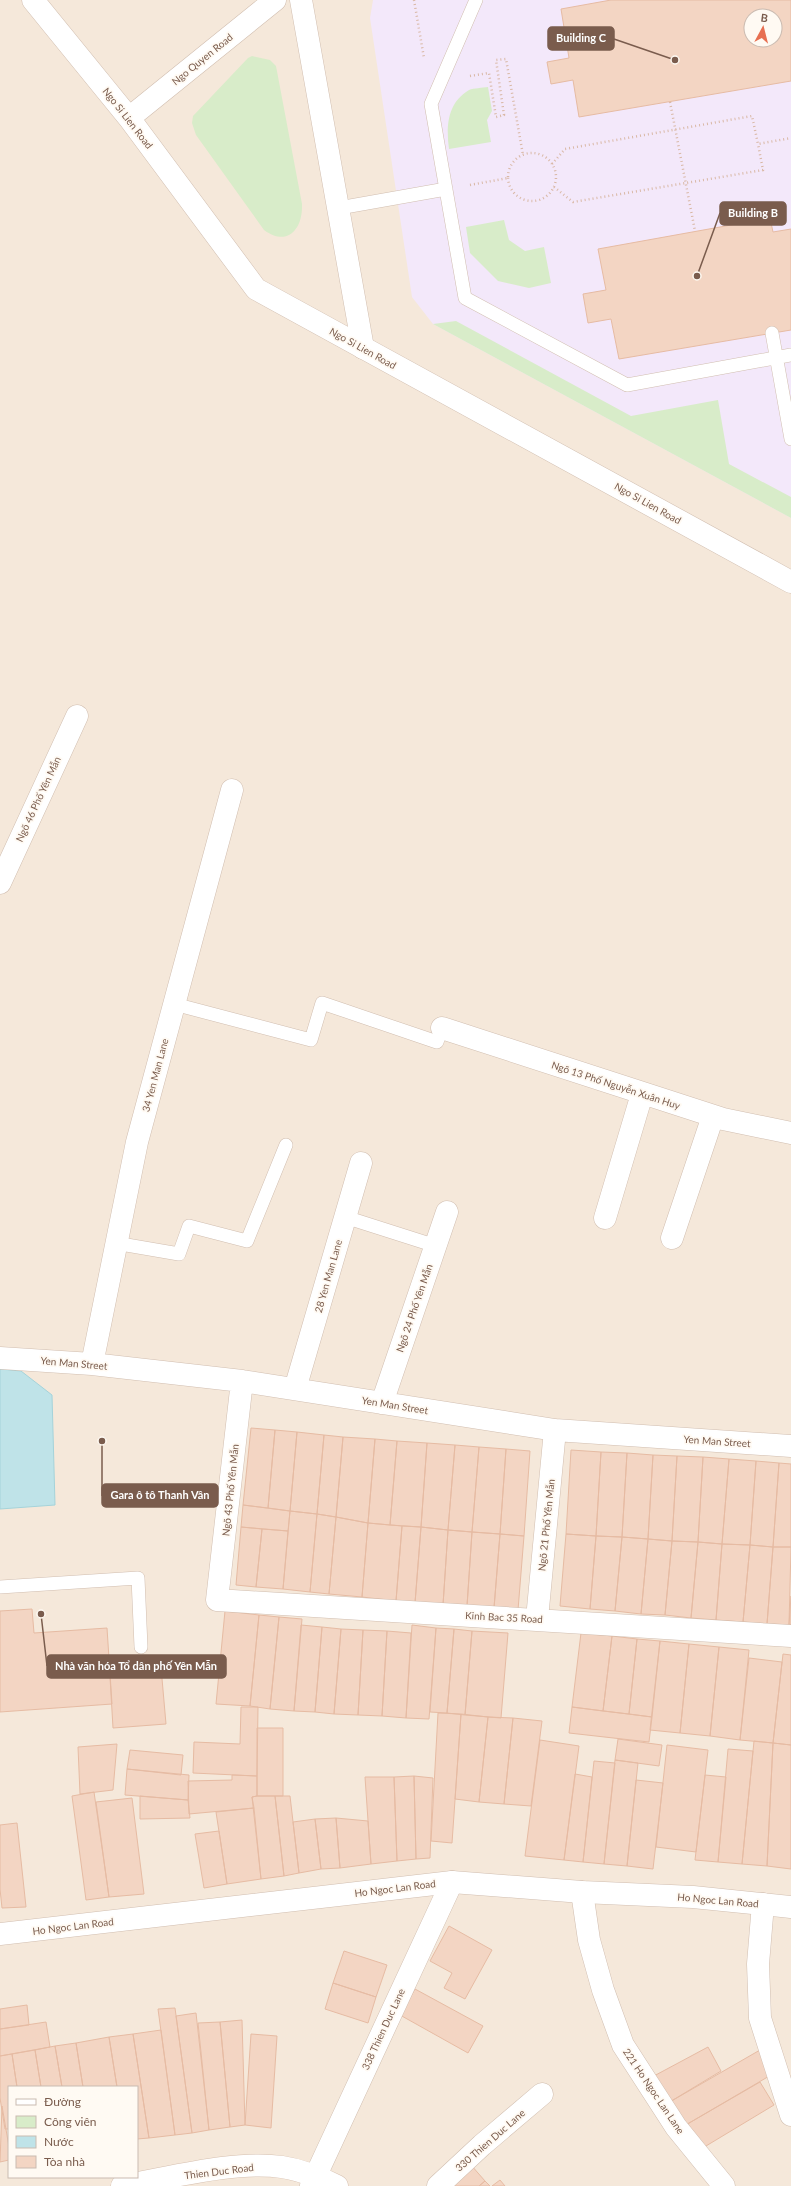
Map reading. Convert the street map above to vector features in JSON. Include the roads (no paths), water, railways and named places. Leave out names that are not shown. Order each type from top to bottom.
[{"type":"street","name":"Ngo Si Lien Road","points":[[33,0],[129,118],[256,289],[791,582]]},
{"type":"street","name":"Ngo Quyen Road","points":[[129,118],[274,0]]},
{"type":"street","points":[[301,0],[363,348]]},
{"type":"street","name":"Ngõ 46 Phố Yên Mẫn","points":[[0,882],[77,716]]},
{"type":"street","name":"34 Yen Man Lane","points":[[92,1364],[115,1243],[137,1142],[232,790]]},
{"type":"street","name":"Ngõ 13 Phố Nguyễn Xuân Huy","points":[[442,1028],[713,1116],[791,1133]]},
{"type":"street","points":[[605,1218],[642,1094]]},
{"type":"street","points":[[672,1238],[713,1116]]},
{"type":"street","name":"28 Yen Man Lane","points":[[294,1389],[361,1163]]},
{"type":"street","name":"Ngõ 24 Phố Yên Mẫn","points":[[382,1403],[447,1212]]},
{"type":"street","name":"Yen Man Street","points":[[0,1358],[92,1364],[242,1381],[555,1430],[791,1446]]},
{"type":"street","name":"Ngõ 43 Phố Yên Mẫn","points":[[217,1600],[242,1381]]},
{"type":"street","name":"Ngõ 21 Phố Yên Mẫn","points":[[537,1619],[555,1430]]},
{"type":"street","name":"Kinh Bac 35 Road","points":[[217,1600],[791,1636]]},
{"type":"street","name":"Ho Ngoc Lan Road","points":[[0,1934],[452,1882],[582,1892],[693,1897],[791,1907]]},
{"type":"street","name":"338 Thien Duc Lane","points":[[313,2181],[452,1882]]},
{"type":"street","name":"221 Ho Ngoc Lan Lane","points":[[582,1892],[593,1954],[603,1990],[623,2045],[676,2127],[724,2186]]},
{"type":"street","points":[[763,1904],[758,1964],[760,2018],[791,2115]]},
{"type":"street","name":"330 Thien Duc Lane","points":[[438,2186],[542,2094]]},
{"type":"street","name":"Thien Duc Road","points":[[122,2186],[243,2166],[281,2167],[313,2181],[337,2186]]},
{"type":"lane","points":[[476,0],[431,104],[465,298],[627,385],[791,355]]},
{"type":"lane","points":[[339,208],[446,190]]},
{"type":"lane","points":[[772,333],[776,357],[786,392],[791,439]]},
{"type":"lane","points":[[174,1004],[312,1040],[322,1003],[437,1042],[442,1028]]},
{"type":"lane","points":[[115,1243],[178,1254],[189,1226],[247,1241],[286,1145]]},
{"type":"lane","points":[[345,1217],[436,1246]]},
{"type":"lane","points":[[0,1587],[138,1578],[141,1648]]},
{"type":"water","points":[[0,1369],[21,1371],[52,1395],[55,1505],[0,1509]]},
{"type":"place","name":"Building C","points":[[675,60]]},
{"type":"place","name":"Building B","points":[[697,276]]},
{"type":"place","name":"Gara ô tô Thanh Vân","points":[[102,1441]]},
{"type":"place","name":"Nhà văn hóa Tổ dân phố Yên Mẫn","points":[[41,1614]]}]
